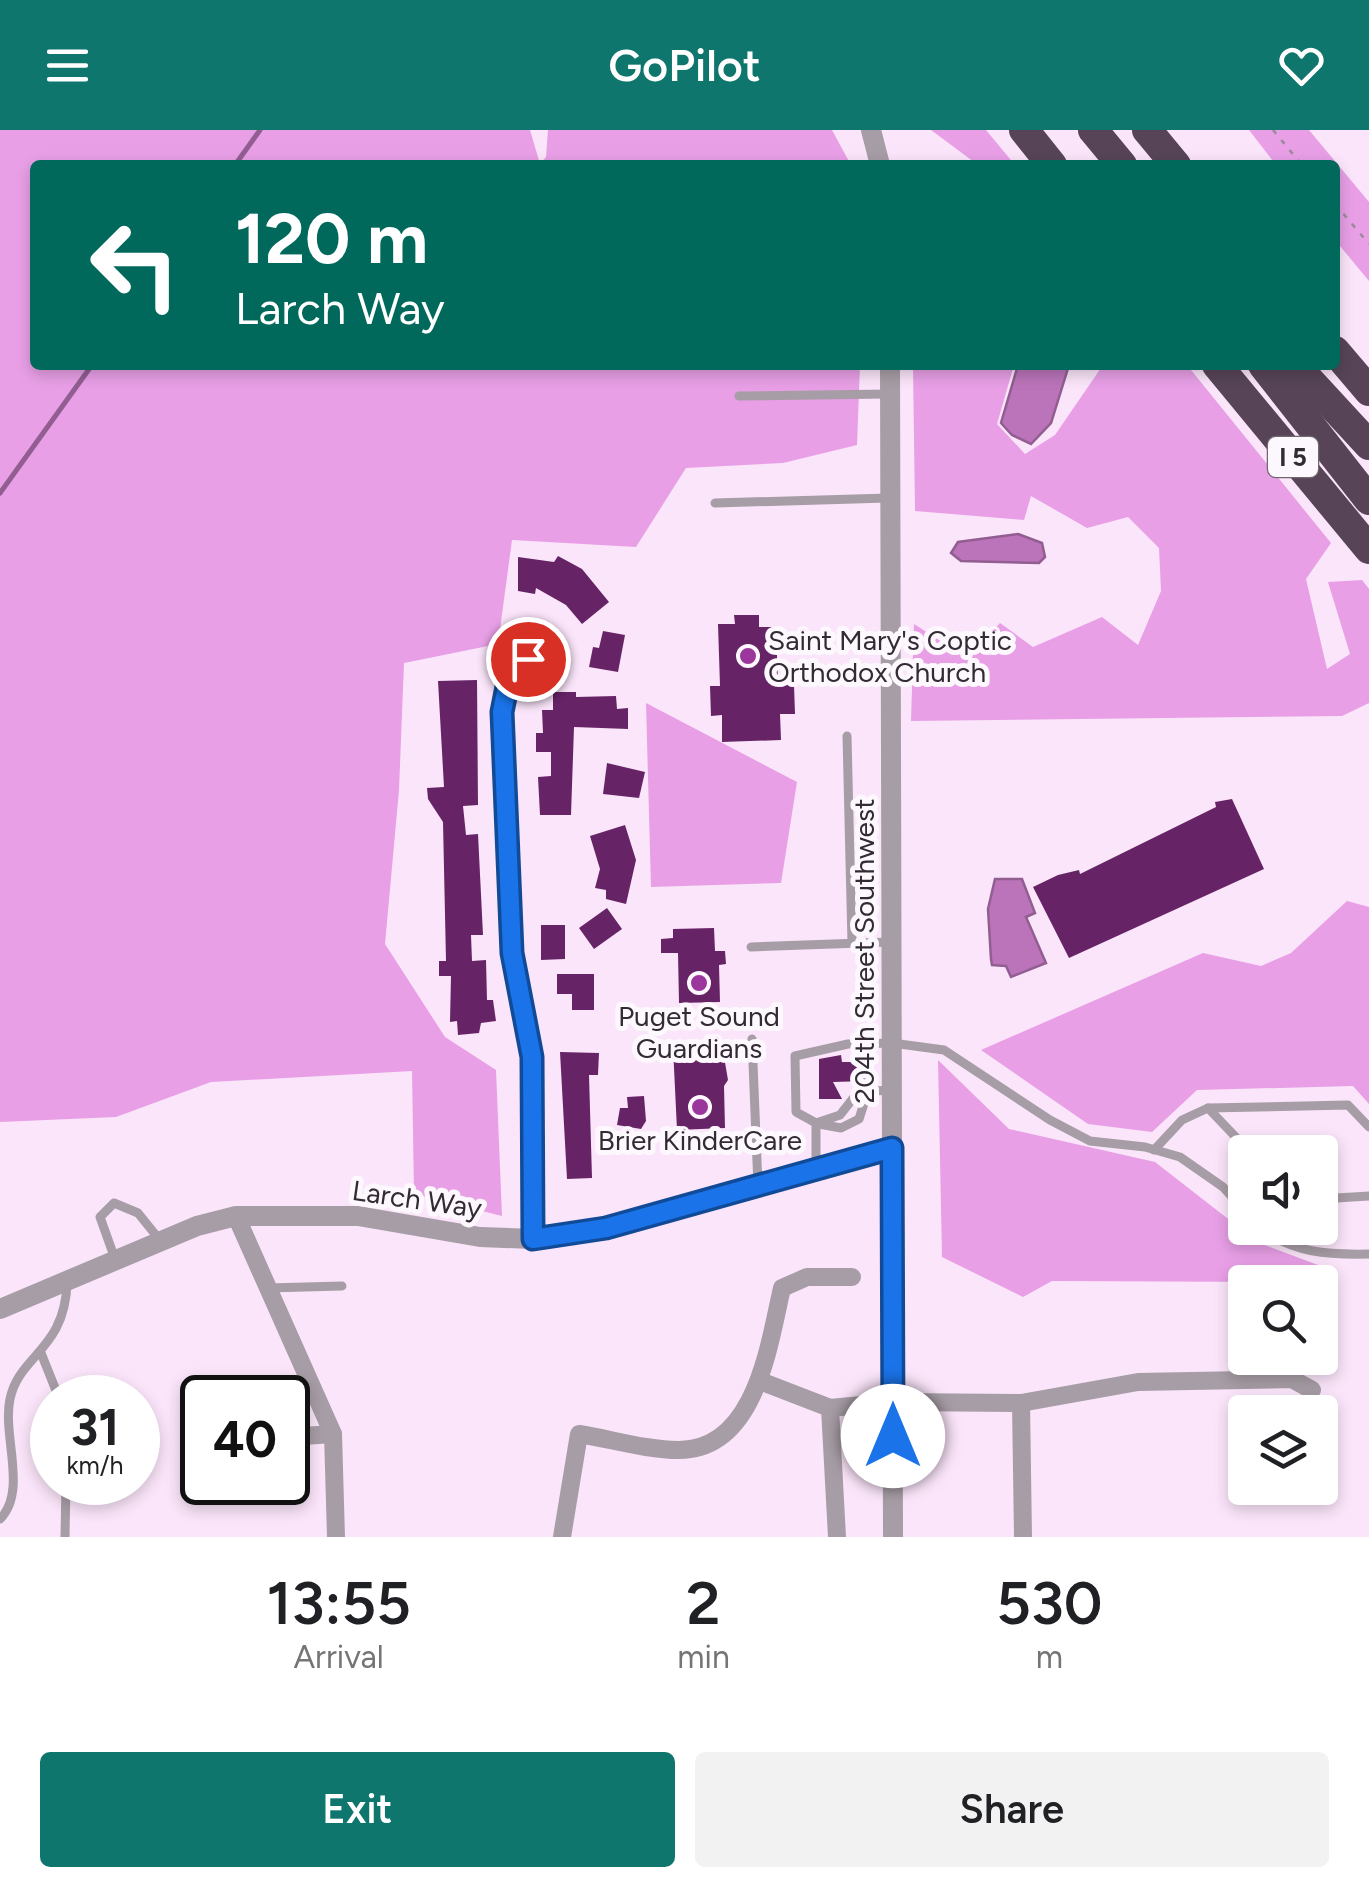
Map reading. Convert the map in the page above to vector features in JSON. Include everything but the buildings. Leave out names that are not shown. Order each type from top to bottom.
[{"type":"highway","points":[[1024,130],[1048,160]]},
{"type":"highway","points":[[1074,130],[1098,160]]},
{"type":"highway","points":[[1093,130],[1118,160]]},
{"type":"highway","points":[[1147,130],[1172,160]]},
{"type":"highway","points":[[1340,357],[1369,391]]},
{"type":"highway","name":"I 5","points":[[1221,370],[1369,550]]},
{"type":"highway","points":[[1267,370],[1369,500]]},
{"type":"highway","points":[[1300,370],[1369,445]]},
{"type":"street","name":"204th Street Southwest","points":[[890,370],[893,1537]]},
{"type":"street","points":[[528,659],[508,682],[502,712],[512,953],[532,1057],[533,1239]]},
{"type":"street","name":"Larch Way","points":[[0,1309],[161,1241],[236,1216],[358,1216],[480,1237],[533,1239],[606,1228],[892,1148]]},
{"type":"street","points":[[236,1216],[332,1434],[336,1537]]},
{"type":"street","points":[[562,1537],[579,1434],[680,1450],[709,1444],[738,1418],[760,1381],[782,1288],[807,1276],[852,1277]]},
{"type":"street","points":[[760,1381],[830,1408],[893,1402],[1021,1403],[1138,1382],[1292,1378],[1312,1390]]},
{"type":"street","points":[[1021,1403],[1023,1537]]},
{"type":"street","points":[[830,1408],[837,1537]]},
{"type":"street","points":[[310,1436],[332,1434]]},
{"type":"lane","points":[[739,396],[890,394]]},
{"type":"lane","points":[[715,503],[890,498]]},
{"type":"lane","points":[[847,736],[852,943]]},
{"type":"lane","points":[[752,947],[892,942]]},
{"type":"lane","points":[[752,1039],[758,1186]]},
{"type":"lane","points":[[863,1091],[859,1119],[841,1128],[816,1123],[796,1112],[795,1056],[848,1044],[892,1042],[944,1050],[1050,1120],[1090,1141],[1180,1157],[1228,1192]]},
{"type":"lane","points":[[816,1123],[840,1114],[863,1091],[892,1090]]},
{"type":"lane","points":[[1154,1150],[1182,1120],[1208,1108],[1348,1105],[1369,1127]]},
{"type":"lane","points":[[1208,1108],[1234,1135]]},
{"type":"lane","points":[[816,1123],[816,1170]]},
{"type":"lane","points":[[1338,1198],[1369,1196]]},
{"type":"lane","points":[[115,1260],[100,1217],[114,1204],[138,1213],[161,1241]]},
{"type":"lane","points":[[1288,1245],[1327,1256],[1369,1254]]},
{"type":"lane","points":[[0,1519],[12,1504],[9,1401],[64,1316],[67,1280]]},
{"type":"lane","points":[[268,1288],[342,1286]]},
{"type":"lane","points":[[41,1353],[50,1375]]},
{"type":"lane","points":[[65,1537],[66,1505]]},
{"type":"path","points":[[1273,130],[1298,160]]},
{"type":"path","points":[[1340,210],[1369,244]]},
{"type":"shaded area","points":[[0,130],[530,130],[539,160],[30,160],[30,370],[860,370],[857,445],[783,463],[686,468],[636,547],[512,540],[498,644],[404,663],[399,790],[385,944],[445,1037],[496,1070],[502,1216],[414,1194],[412,1071],[211,1082],[116,1117],[0,1122]]},
{"type":"shaded area","points":[[548,130],[832,130],[848,160],[543,160]]},
{"type":"shaded area","points":[[931,130],[986,130],[1011,160],[971,160]]},
{"type":"shaded area","points":[[1249,130],[1309,130],[1334,160],[1272,160]]},
{"type":"shaded area","points":[[1340,167],[1369,202],[1369,281],[1340,246]]},
{"type":"shaded area","points":[[913,370],[1013,370],[997,424],[1025,454],[1055,435],[1100,370],[1191,370],[1331,543],[1306,579],[1327,669],[1350,654],[1328,582],[1362,580],[1369,589],[1369,703],[1342,716],[911,721],[914,624],[967,658],[1000,623],[1033,647],[1102,617],[1138,645],[1161,591],[1159,548],[1128,517],[1087,528],[1031,496],[1024,520],[915,511]]},
{"type":"shaded area","points":[[1017,370],[1067,370],[1051,423],[1031,444],[1012,435],[1001,423]]},
{"type":"shaded area","points":[[1018,534],[1042,543],[1045,557],[1039,563],[961,561],[951,553],[958,542]]},
{"type":"shaded area","points":[[646,703],[797,782],[781,883],[651,887]]},
{"type":"shaded area","points":[[995,879],[1022,879],[1035,913],[1026,917],[1046,963],[1011,977],[1006,966],[992,965],[991,959],[988,909]]},
{"type":"shaded area","points":[[1347,901],[1369,907],[1369,1104],[1353,1086],[1197,1090],[1152,1132],[1088,1124],[981,1050],[1203,953],[1261,966],[1291,953]]},
{"type":"shaded area","points":[[938,1060],[1009,1129],[1155,1162],[1228,1219],[1228,1245],[1264,1245],[1318,1265],[1228,1265],[1228,1282],[1052,1281],[1023,1297],[942,1257]]},
{"type":"waterway","points":[[239,160],[260,130]]},
{"type":"waterway","points":[[0,493],[88,370]]},
{"type":"place","name":"Saint Mary's Coptic Orthodox Church","points":[[748,656]]},
{"type":"place","name":"Puget Sound Guardians","points":[[699,983]]},
{"type":"place","name":"Brier KinderCare","points":[[700,1107]]},
{"type":"route","points":[[528,659],[508,682],[502,712],[512,953],[532,1057],[533,1239],[606,1228],[892,1148],[893,1436]]}]
